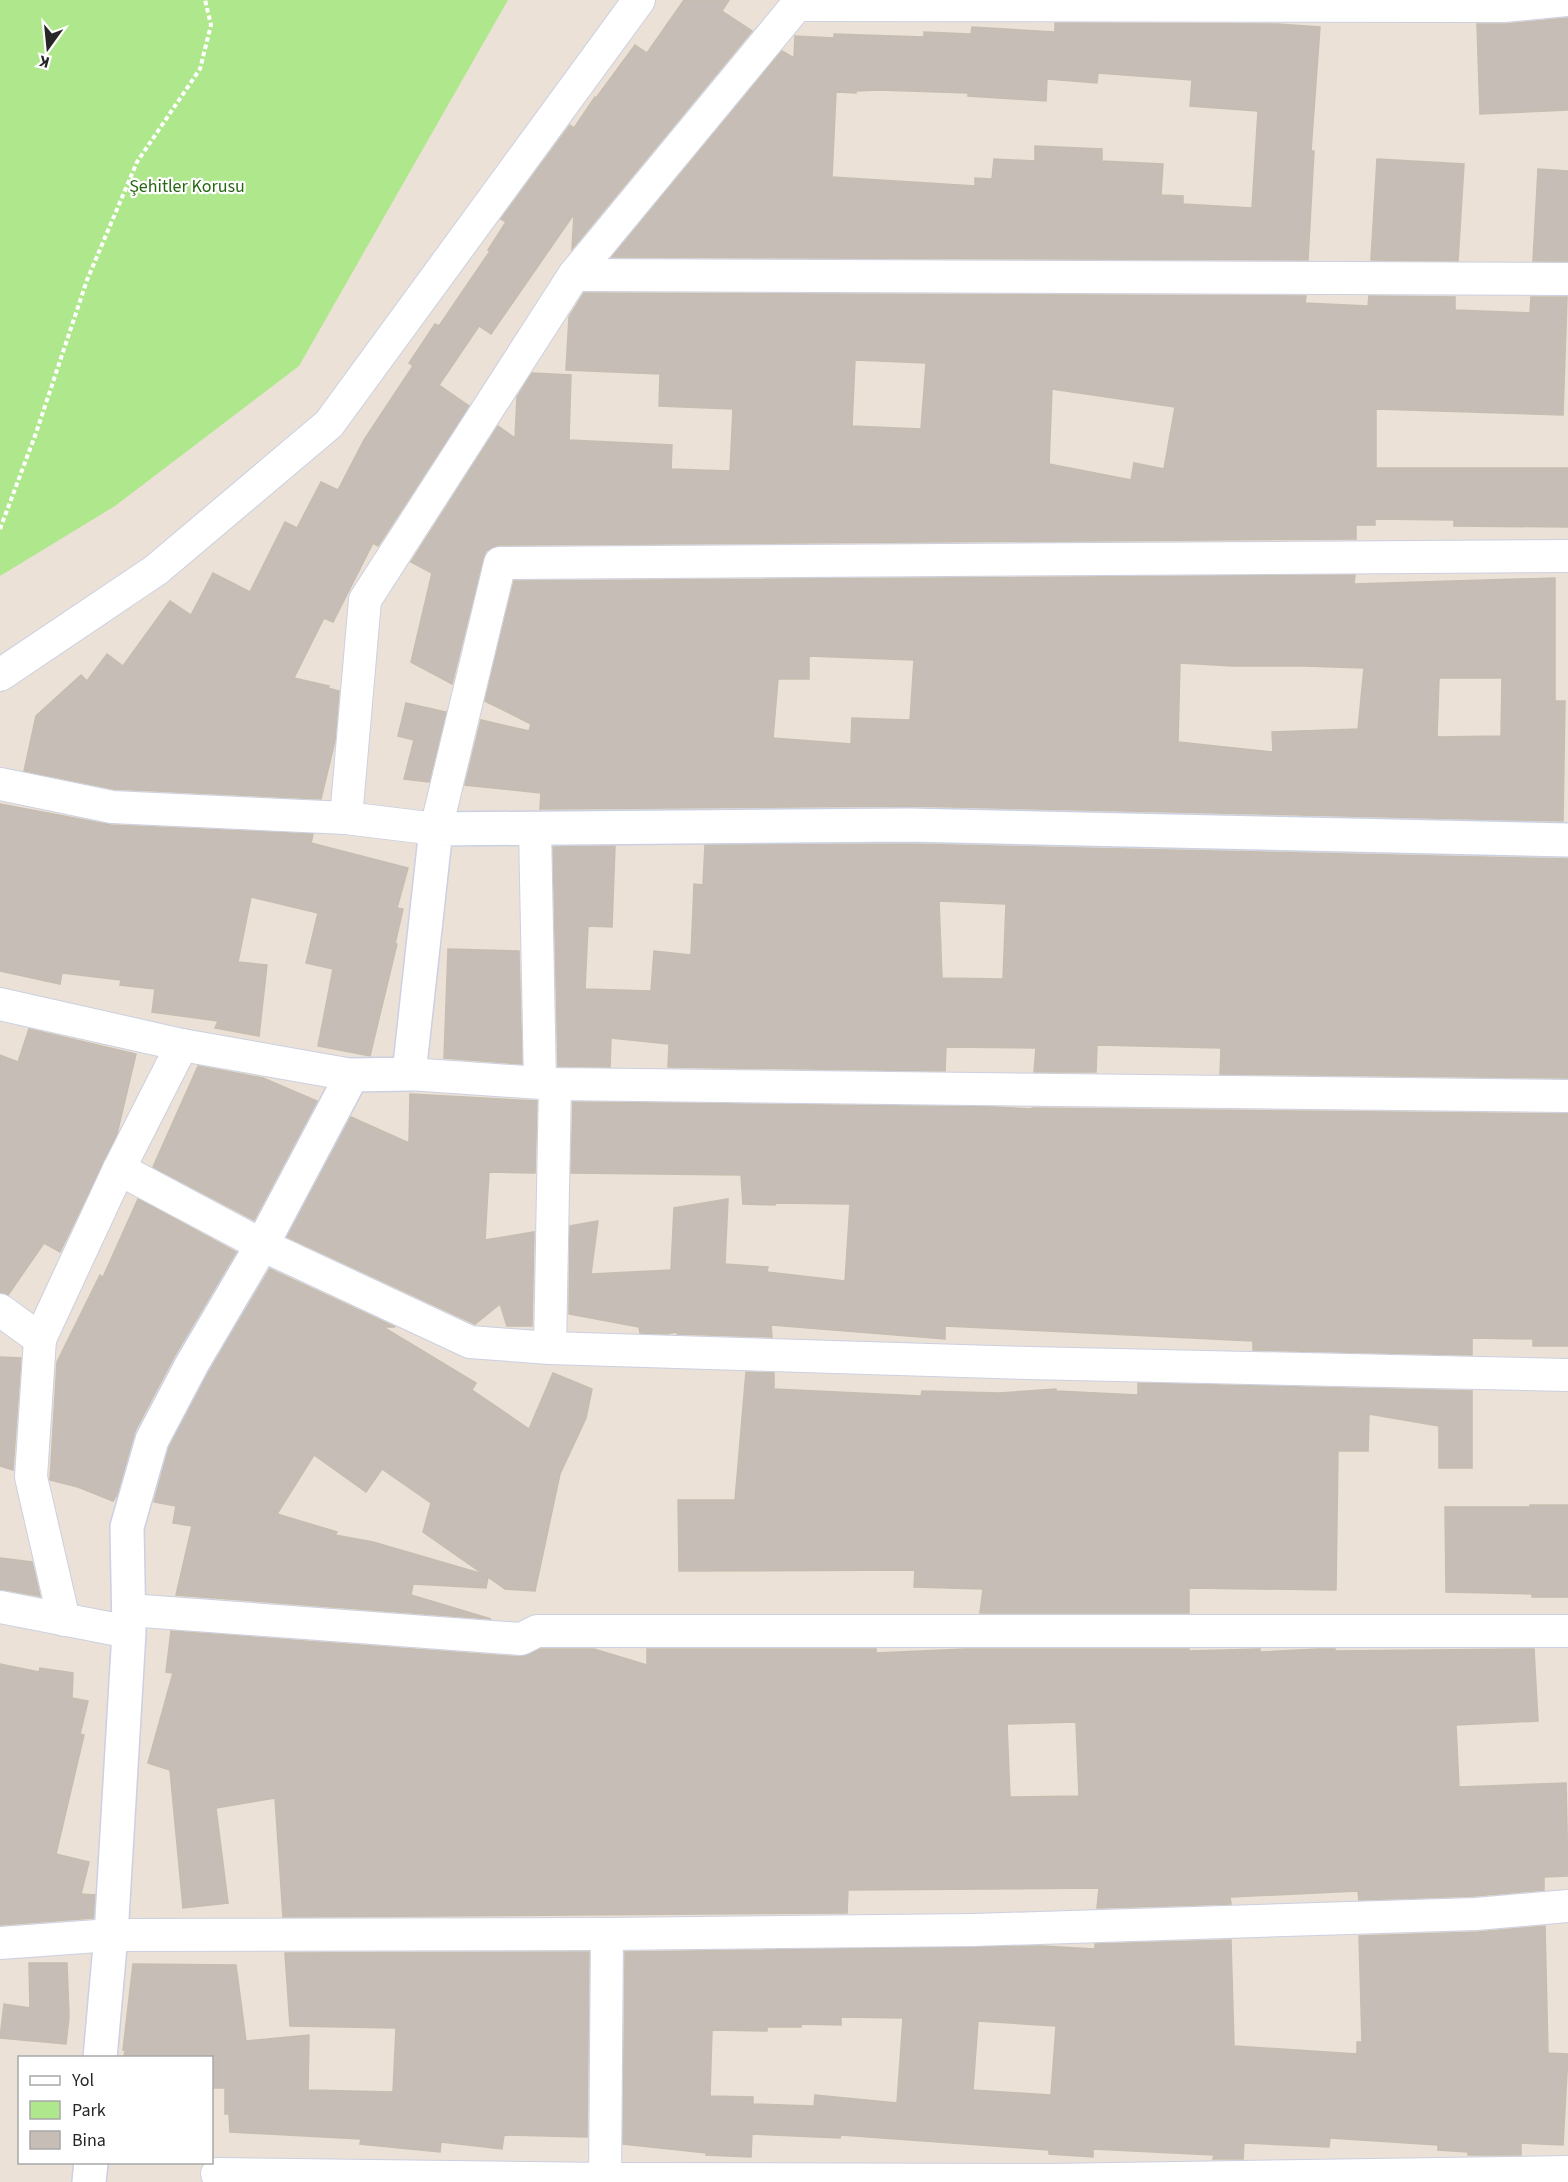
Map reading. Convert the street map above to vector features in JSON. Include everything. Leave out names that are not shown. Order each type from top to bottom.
[{"type":"street","points":[[0,675],[156,570],[329,424],[639,0]]},
{"type":"street","points":[[346,818],[365,600],[574,275],[800,3],[1504,6],[1568,0]]},
{"type":"street","points":[[574,275],[1568,279]]},
{"type":"street","points":[[409,1074],[436,829],[500,563],[1568,556]]},
{"type":"street","points":[[0,784],[112,807],[346,818],[436,829],[908,825],[1568,840]]},
{"type":"street","points":[[536,828],[548,1083],[550,1348]]},
{"type":"street","points":[[0,1004],[182,1045],[352,1075],[409,1074],[548,1083],[1568,1096]]},
{"type":"street","points":[[64,1620],[31,1477],[40,1340],[118,1169],[182,1045]]},
{"type":"street","points":[[100,2056],[111,1935],[129,1621],[127,1527],[152,1440],[192,1364],[262,1245],[352,1075]]},
{"type":"street","points":[[118,1169],[262,1245],[470,1342],[550,1348],[1568,1375]]},
{"type":"street","points":[[0,1310],[40,1340]]},
{"type":"street","points":[[0,1607],[64,1620],[521,1639],[537,1631],[1568,1631]]},
{"type":"street","points":[[0,1943],[111,1935],[607,1934],[986,1930],[1476,1914],[1568,1906]]},
{"type":"street","points":[[605,2180],[607,1934]]},
{"type":"street","points":[[89,2182],[91,2164]]},
{"type":"street","points":[[217,2174],[605,2180],[1050,2180],[1568,2172]]},
{"type":"path","points":[[0,529],[36,433],[87,280],[137,162],[200,69],[211,25],[205,0]]},
{"type":"green space","name":"Şehitler Korusu","points":[[0,0],[508,0],[299,366],[115,506],[0,576]]},
{"type":"building","points":[[684,0],[729,0],[722,11],[752,31],[572,249],[574,214],[491,334],[479,326],[439,385],[469,406],[378,546],[373,543],[333,622],[324,618],[294,678],[329,686],[328,688],[339,691],[335,741],[321,799],[114,789],[24,771],[36,716],[81,675],[87,681],[107,654],[123,666],[170,601],[191,615],[213,573],[250,592],[285,522],[297,528],[321,482],[338,490],[364,440],[413,366],[409,363],[435,324],[439,326],[490,251],[488,250],[506,222],[501,219],[570,125],[574,128],[635,45],[647,53]]},
{"type":"building","points":[[1568,18],[1568,110],[1480,114],[1477,24],[1506,24]]},
{"type":"building","points":[[1055,23],[1277,24],[1320,27],[1311,151],[1314,151],[1308,260],[612,257],[782,51],[794,58],[795,36],[834,38],[834,34],[924,37],[924,32],[971,34],[972,27],[1055,32]],"holes":[[[1098,73],[1192,80],[1190,106],[1258,111],[1252,208],[1183,204],[1183,196],[1161,195],[1163,164],[1102,161],[1102,149],[1035,146],[1035,161],[994,159],[992,179],[975,178],[975,186],[832,177],[836,92],[856,93],[856,91],[879,90],[968,93],[968,96],[1046,101],[1047,79],[1097,83]]]},
{"type":"building","points":[[1377,159],[1464,164],[1458,261],[1371,260]]},
{"type":"building","points":[[1538,169],[1568,171],[1568,261],[1533,261]]},
{"type":"building","points":[[584,293],[1306,296],[1305,303],[1368,306],[1369,296],[1455,297],[1455,310],[1530,313],[1531,297],[1567,297],[1563,415],[1376,409],[1376,468],[1568,468],[1568,527],[1454,526],[1454,520],[1375,519],[1375,525],[1356,525],[1356,539],[499,545],[486,551],[483,559],[452,684],[411,662],[432,573],[411,562],[498,426],[515,438],[517,397],[532,373],[571,375],[569,440],[672,445],[671,469],[730,471],[733,409],[659,406],[660,374],[566,370],[569,317]],"holes":[[[855,360],[926,363],[921,429],[852,426]],[[1052,389],[1175,407],[1164,469],[1134,463],[1131,480],[1049,464]]]},
{"type":"building","points":[[1355,575],[1354,584],[1555,578],[1555,701],[1565,701],[1563,821],[908,806],[540,809],[541,793],[465,785],[481,720],[529,731],[531,724],[485,701],[514,581]],"holes":[[[809,656],[914,660],[910,720],[852,718],[851,744],[773,738],[778,679],[809,679]],[[1180,663],[1364,668],[1358,729],[1272,732],[1273,752],[1178,742]],[[1439,678],[1502,678],[1501,736],[1437,737]]]},
{"type":"building","points":[[406,703],[446,712],[429,782],[404,779],[414,740],[398,736]]},
{"type":"building","points":[[0,804],[111,825],[313,834],[311,843],[408,868],[397,908],[403,909],[395,944],[397,944],[370,1056],[318,1046],[333,969],[306,963],[318,913],[251,897],[238,962],[267,965],[259,1036],[215,1028],[218,1021],[152,1012],[155,989],[120,985],[121,980],[62,973],[60,984],[0,971]]},
{"type":"building","points":[[908,844],[1568,859],[1568,1078],[1220,1074],[1221,1048],[1097,1045],[1096,1072],[1034,1072],[1036,1048],[946,1047],[945,1071],[668,1067],[669,1044],[611,1038],[610,1067],[558,1066],[553,847],[615,846],[612,927],[588,926],[585,989],[651,991],[654,951],[691,955],[694,884],[703,885],[705,845]],"holes":[[[939,901],[1006,904],[1003,979],[942,978]]]},
{"type":"building","points":[[448,949],[519,951],[522,1064],[444,1058]]},
{"type":"building","points":[[29,1029],[136,1054],[117,1134],[60,1252],[44,1243],[8,1295],[0,1292],[0,1055],[18,1062]]},
{"type":"building","points":[[198,1066],[263,1078],[317,1101],[254,1220],[153,1167]]},
{"type":"building","points":[[410,1094],[537,1101],[535,1173],[489,1172],[485,1240],[534,1232],[532,1326],[507,1326],[500,1304],[475,1324],[287,1237],[351,1117],[409,1143]]},
{"type":"building","points":[[573,1102],[1568,1114],[1568,1346],[1533,1346],[1533,1339],[1472,1338],[1472,1355],[1253,1350],[1253,1341],[945,1326],[945,1339],[771,1325],[772,1337],[677,1334],[677,1332],[640,1333],[639,1327],[569,1314],[570,1226],[598,1221],[591,1274],[671,1270],[674,1208],[728,1199],[725,1264],[768,1267],[767,1272],[845,1281],[850,1204],[743,1204],[741,1175],[571,1173]]},
{"type":"building","points":[[138,1199],[236,1252],[175,1355],[135,1431],[117,1495],[113,1501],[78,1487],[50,1480],[57,1362],[100,1275],[103,1277]]},
{"type":"building","points":[[270,1269],[395,1327],[383,1327],[476,1383],[472,1390],[529,1429],[553,1373],[592,1389],[586,1418],[560,1474],[535,1591],[505,1589],[488,1577],[486,1588],[413,1584],[411,1595],[491,1619],[176,1595],[192,1526],[173,1523],[176,1506],[154,1502],[169,1447],[208,1373]],"holes":[[[314,1455],[366,1492],[382,1469],[431,1503],[423,1532],[483,1574],[373,1542],[335,1535],[337,1532],[277,1514]]]},
{"type":"building","points":[[0,1357],[21,1358],[13,1470],[0,1466]]},
{"type":"building","points":[[746,1372],[774,1373],[774,1389],[921,1396],[922,1391],[1000,1393],[1056,1389],[1056,1391],[1138,1395],[1138,1383],[1472,1391],[1472,1468],[1439,1468],[1439,1426],[1369,1414],[1368,1451],[1338,1451],[1336,1590],[1189,1588],[1189,1613],[980,1613],[983,1589],[914,1587],[915,1570],[679,1571],[678,1500],[735,1500]]},
{"type":"building","points":[[1530,1505],[1568,1505],[1568,1597],[1446,1592],[1445,1507],[1530,1507]]},
{"type":"building","points":[[0,1558],[32,1562],[40,1596],[0,1589]]},
{"type":"building","points":[[171,1631],[520,1657],[541,1649],[594,1649],[647,1665],[647,1649],[876,1649],[876,1653],[966,1649],[1189,1649],[1189,1651],[1260,1649],[1260,1652],[1318,1649],[1335,1649],[1335,1651],[1534,1649],[1538,1721],[1456,1725],[1459,1787],[1566,1783],[1568,1876],[1544,1877],[1544,1890],[1475,1896],[1359,1900],[1358,1891],[1230,1897],[1231,1904],[1097,1908],[1099,1888],[848,1890],[847,1913],[283,1917],[275,1798],[216,1808],[228,1903],[183,1908],[170,1770],[148,1763],[173,1673],[166,1672]],"holes":[[[1076,1722],[1079,1796],[1010,1797],[1007,1724]]]},
{"type":"building","points":[[0,1664],[39,1672],[40,1668],[73,1673],[72,1698],[88,1701],[80,1734],[84,1735],[56,1854],[89,1862],[81,1894],[95,1895],[93,1918],[0,1925]]},
{"type":"building","points":[[1545,1926],[1548,2053],[1568,2054],[1563,2145],[1521,2143],[1521,2155],[1468,2155],[1468,2152],[1438,2150],[1438,2145],[1330,2138],[1329,2147],[1244,2143],[1243,2159],[1213,2159],[1214,2155],[1093,2149],[1093,2157],[1049,2154],[1049,2150],[841,2135],[840,2138],[752,2134],[751,2157],[706,2155],[707,2153],[623,2144],[625,1952],[1042,1946],[1095,1949],[1095,1944],[1231,1940],[1234,2046],[1357,2054],[1357,2042],[1362,2042],[1359,1936],[1478,1932]],"holes":[[[841,2017],[903,2018],[897,2103],[815,2095],[814,2106],[753,2104],[753,2097],[710,2096],[712,2030],[767,2031],[767,2027],[801,2027],[801,2024],[841,2025]],[[978,2021],[1056,2026],[1051,2095],[973,2090]]]},
{"type":"building","points":[[589,1952],[587,2137],[504,2135],[502,2149],[441,2142],[440,2152],[360,2144],[361,2139],[230,2132],[229,2114],[225,2114],[225,2088],[213,2088],[213,2056],[124,2056],[125,2050],[123,2050],[133,1964],[236,1965],[246,2041],[309,2035],[308,2090],[393,2092],[396,2028],[290,2026],[285,1953]]},
{"type":"building","points":[[29,1963],[67,1963],[69,2017],[66,2044],[0,2038],[4,2004],[30,2008]]}]
